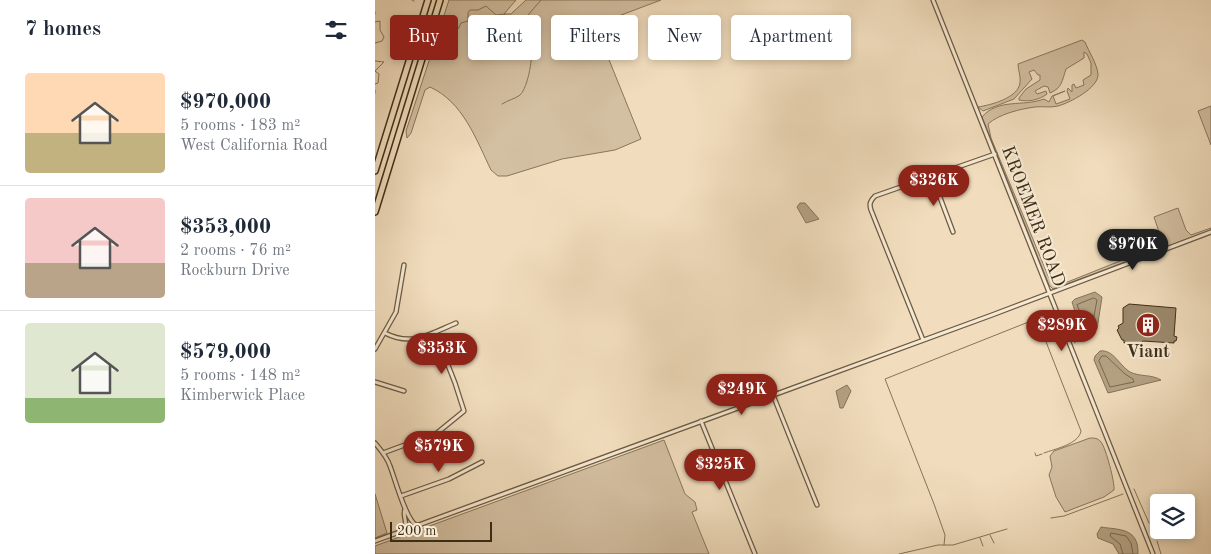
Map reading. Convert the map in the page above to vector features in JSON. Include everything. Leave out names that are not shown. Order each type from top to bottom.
[{"type":"highway","points":[[375,171],[428,0]]},
{"type":"highway","points":[[375,212],[440,0]]},
{"type":"street","name":"KROEMER ROAD","points":[[933,0],[1153,554]]},
{"type":"street","points":[[923,340],[869,205],[875,196],[995,154]]},
{"type":"street","points":[[932,176],[953,232]]},
{"type":"street","points":[[375,541],[1211,232]]},
{"type":"street","points":[[375,349],[398,308],[404,265]]},
{"type":"street","points":[[385,333],[400,339],[410,340],[456,323]]},
{"type":"street","points":[[383,453],[437,433],[464,411],[435,332]]},
{"type":"street","points":[[375,382],[404,391]]},
{"type":"street","points":[[773,395],[817,505]]},
{"type":"street","points":[[701,422],[755,554]]},
{"type":"street","points":[[375,443],[390,465],[405,510],[413,524],[416,525]]},
{"type":"street","points":[[401,496],[449,479],[482,462]]},
{"type":"street","points":[[405,510],[404,514],[407,524],[405,530]]},
{"type":"shaded area","points":[[449,0],[516,0],[504,14],[511,14],[526,0],[661,0],[621,15],[551,15],[551,60],[609,60],[641,139],[615,150],[562,159],[507,176],[498,176],[491,170],[474,134],[460,112],[451,102],[430,87],[425,90],[411,133],[407,138],[406,131],[429,60],[458,60],[458,15],[444,15]]},
{"type":"shaded area","points":[[1082,40],[1085,42],[1093,58],[1098,74],[1094,84],[1089,89],[1076,98],[1055,107],[1035,107],[1016,111],[998,117],[988,124],[991,138],[1049,278],[1055,283],[1065,283],[1130,257],[1159,248],[1162,241],[1154,217],[1178,208],[1186,230],[1191,235],[1211,228],[1211,230],[1053,289],[1049,285],[982,117],[995,107],[1003,105],[1044,99],[1049,102],[1052,96],[1065,91],[1053,96],[1056,104],[1070,99],[1067,91],[1068,88],[1072,92],[1072,85],[1074,84],[1076,88],[1084,85],[1083,80],[1091,75],[1091,63],[1084,52],[1084,58],[1066,69],[1061,84],[1057,89],[1050,93],[1048,87],[1044,86],[1035,91],[1037,94],[1046,91],[1047,94],[1041,98],[1026,101],[1019,100],[1026,89],[1040,80],[1040,75],[1034,70],[1029,72],[1032,79],[1014,99],[983,111],[978,107],[1003,100],[1014,93],[1020,83],[1018,64]]},
{"type":"shaded area","points":[[1211,106],[1211,145],[1198,111]]},
{"type":"shaded area","points":[[1090,438],[1099,440],[1103,445],[1110,466],[1114,490],[1104,497],[1065,512],[1056,497],[1049,475],[1052,467],[1050,456],[1054,451]]},
{"type":"shaded area","points":[[664,440],[685,494],[695,502],[697,510],[692,512],[709,554],[375,554],[375,546]]},
{"type":"shaded area","points":[[375,494],[387,533],[375,538]]},
{"type":"water","points":[[800,203],[805,203],[819,219],[806,223],[797,207]]},
{"type":"water","points":[[1095,292],[1102,297],[1097,329],[1085,334],[1081,330],[1072,302],[1075,299]]},
{"type":"water","points":[[1100,351],[1109,352],[1130,372],[1161,380],[1108,393],[1094,360]]},
{"type":"water","points":[[847,385],[851,391],[843,408],[840,408],[836,391]]},
{"type":"water","points":[[1101,527],[1131,534],[1135,539],[1138,554],[1119,554],[1113,544],[1098,538],[1097,534]]},
{"type":"building","name":"Viant","points":[[1129,304],[1176,308],[1174,336],[1177,337],[1176,341],[1174,343],[1143,341],[1140,344],[1129,346],[1128,343],[1124,343],[1117,330],[1118,326],[1123,323],[1123,308]]},
{"type":"waterway","points":[[528,15],[541,0]]},
{"type":"waterway","points":[[458,29],[461,23],[468,21],[470,10],[478,10],[486,6],[496,15],[505,14]]},
{"type":"waterway","points":[[375,22],[380,21],[380,30],[384,37],[382,41],[375,43]]},
{"type":"waterway","points":[[502,104],[520,95],[523,91],[530,71],[531,60]]},
{"type":"waterway","points":[[375,61],[384,62],[375,71],[379,74],[378,83],[375,84]]},
{"type":"waterway","points":[[944,545],[945,535],[934,504],[885,379],[1031,321],[1038,320],[1048,326]]},
{"type":"waterway","points":[[1039,321],[1040,327]]},
{"type":"waterway","points":[[1049,327],[1056,332],[1059,330]]},
{"type":"waterway","points":[[1069,327],[1075,343]]},
{"type":"waterway","points":[[1041,329],[1081,431],[1079,436],[1071,443],[1044,453]]},
{"type":"waterway","points":[[1035,453],[1036,456],[1042,454]]},
{"type":"waterway","points":[[1134,489],[1149,523]]},
{"type":"waterway","points":[[1051,518],[1064,516],[1123,494]]},
{"type":"waterway","points":[[899,554],[938,545],[953,545],[1007,529]]},
{"type":"waterway","points":[[990,535],[994,543]]},
{"type":"waterway","points":[[980,538],[983,546]]},
{"type":"waterway","points":[[1157,541],[1161,554]]},
{"type":"place","name":"Viant","points":[[1148,325]]}]
